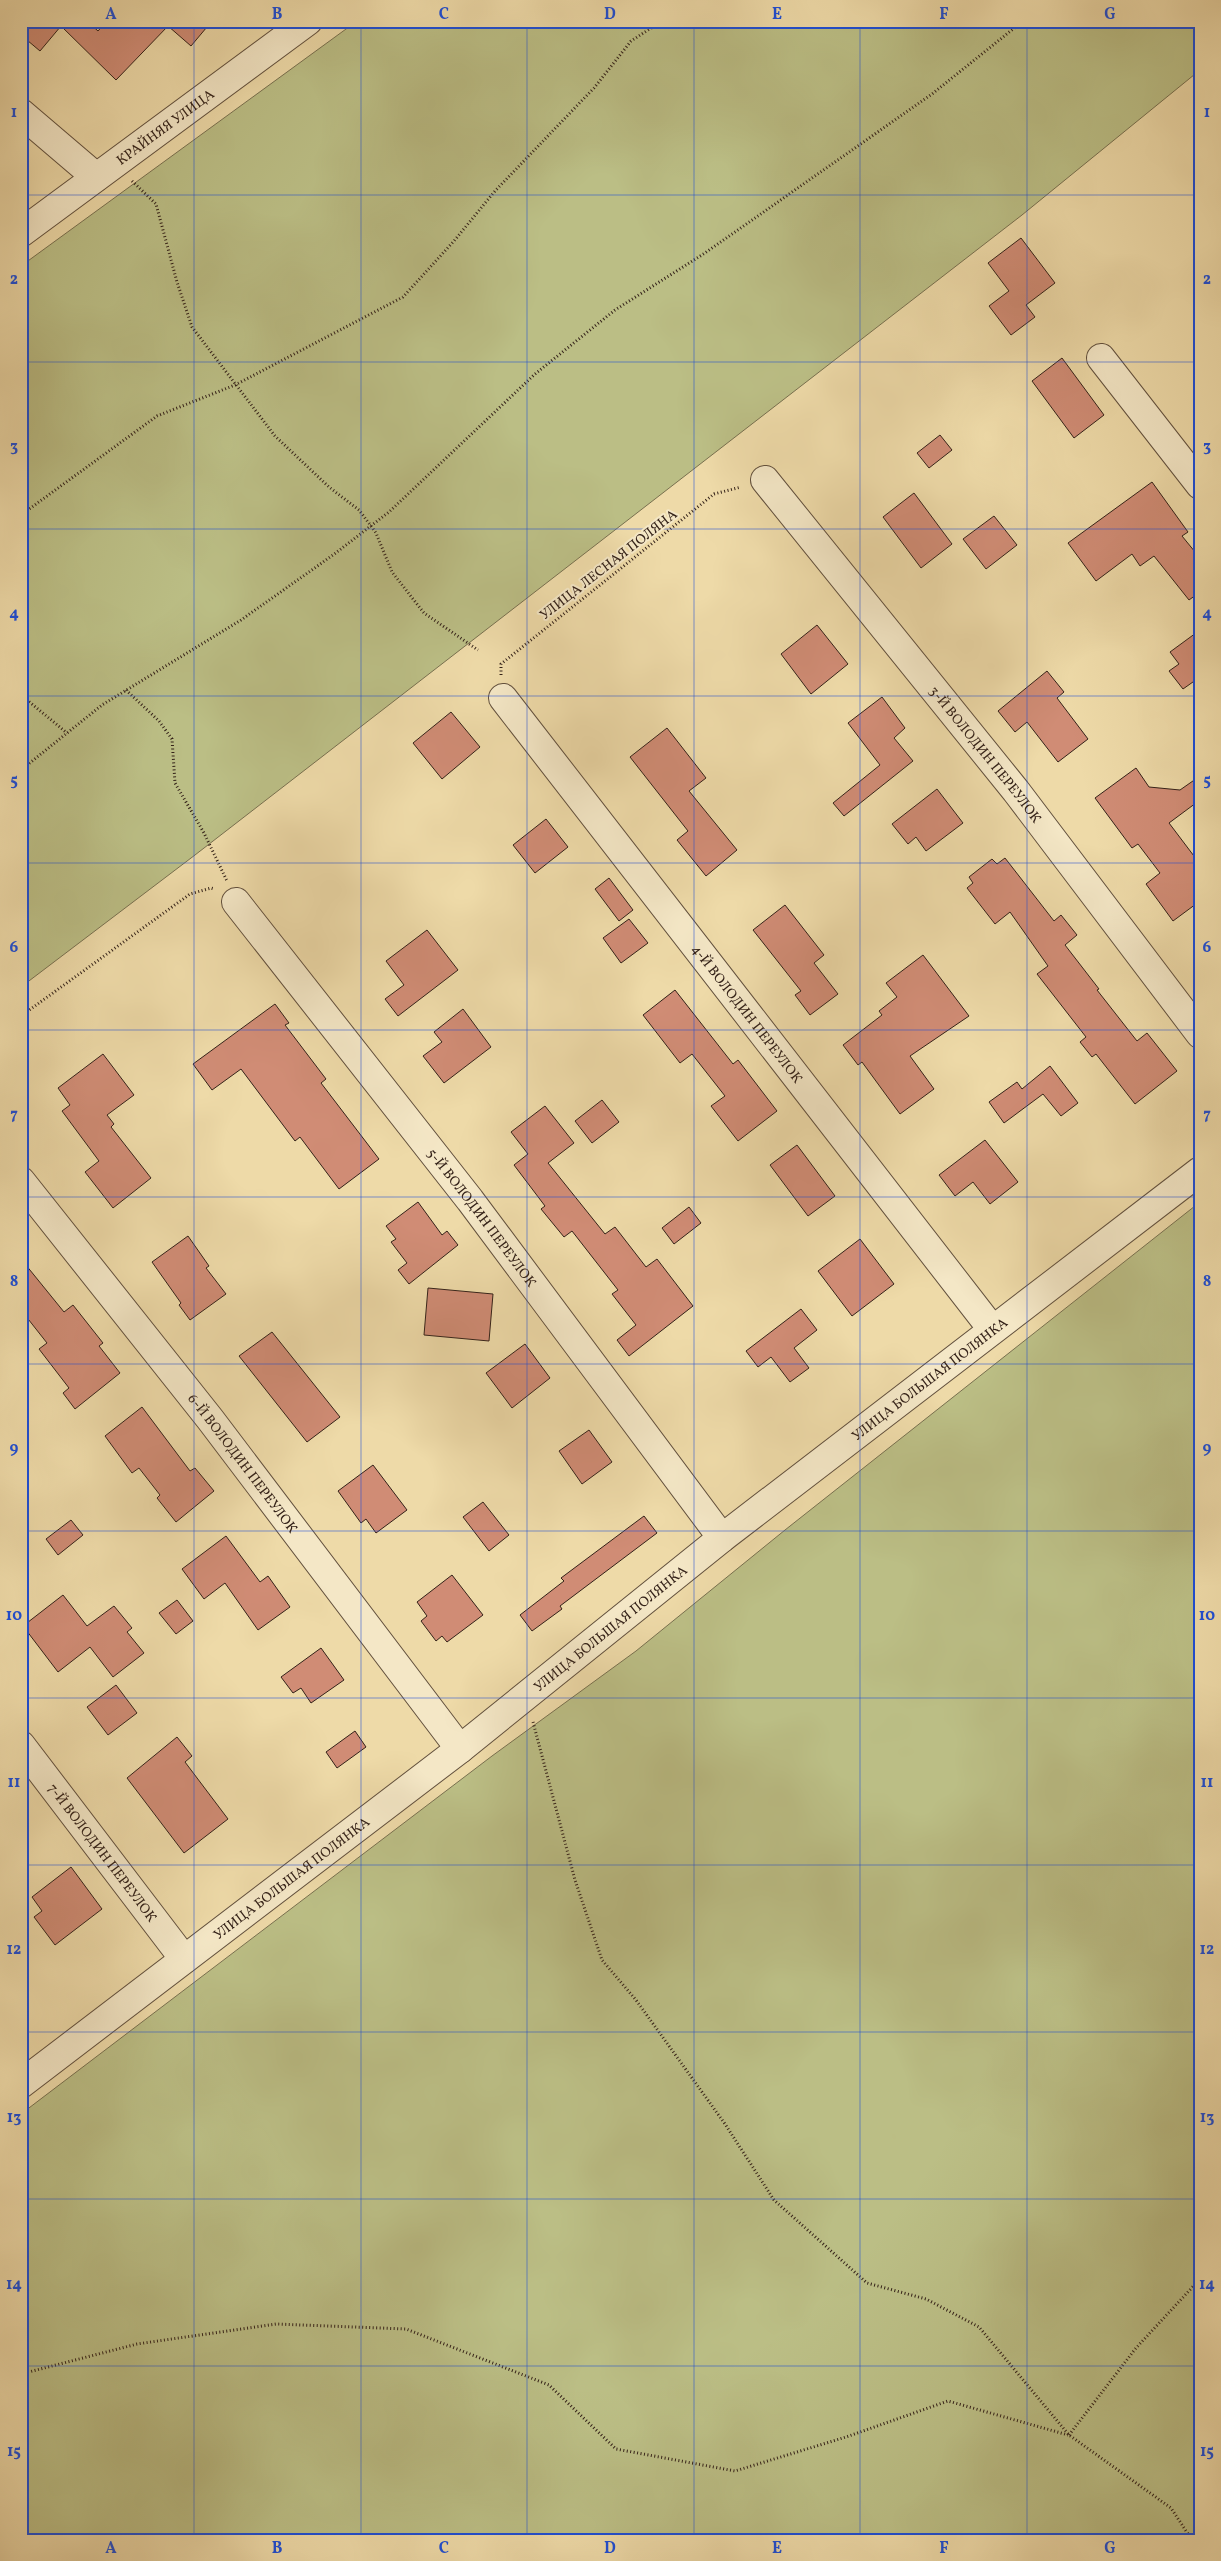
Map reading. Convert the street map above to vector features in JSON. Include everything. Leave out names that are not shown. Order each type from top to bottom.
[{"type":"street","name":"КРАЙНЯЯ УЛИЦА","points":[[21,233],[308,21]]},
{"type":"street","points":[[21,113],[105,170]]},
{"type":"street","points":[[1101,358],[1200,484]]},
{"type":"street","name":"3-Й ВОЛОДИН ПЕРЕУЛОК","points":[[765,480],[1016,791],[1200,1034]]},
{"type":"street","name":"4-Й ВОЛОДИН ПЕРЕУЛОК","points":[[503,698],[992,1329]]},
{"type":"street","name":"5-Й ВОЛОДИН ПЕРЕУЛОК","points":[[236,902],[470,1200],[722,1538]]},
{"type":"street","name":"УЛИЦА БОЛЬШАЯ ПОЛЯНКА","points":[[21,2084],[460,1749],[722,1538],[1200,1171]]},
{"type":"street","name":"6-Й ВОЛОДИН ПЕРЕУЛОК","points":[[21,1182],[210,1419],[460,1749]]},
{"type":"street","name":"7-Й ВОЛОДИН ПЕРЕУЛОК","points":[[21,1745],[184,1959]]},
{"type":"path","points":[[21,515],[157,416],[235,385],[403,297],[454,241],[495,191],[594,88],[632,41],[662,21]]},
{"type":"path","points":[[21,770],[102,705],[241,620],[371,526],[389,512],[535,374],[615,310],[705,252],[932,94],[1023,21]]},
{"type":"path","points":[[105,170],[156,204],[177,282],[192,327],[235,385],[275,436],[329,487],[359,510],[376,533],[392,572],[424,613],[478,650]]},
{"type":"path","name":"УЛИЦА ЛЕСНАЯ ПОЛЯНА","points":[[503,698],[501,664],[714,494],[765,480]]},
{"type":"path","points":[[126,690],[160,721],[172,739],[176,783],[204,833],[236,902]]},
{"type":"path","points":[[21,695],[67,733]]},
{"type":"path","points":[[21,1016],[190,894],[212,888],[236,902]]},
{"type":"path","points":[[525,1695],[575,1880],[602,1960],[636,2000],[714,2109],[774,2200],[867,2283],[926,2299],[979,2328],[1069,2435],[1171,2508],[1192,2540]]},
{"type":"path","points":[[1069,2435],[1136,2348],[1200,2279]]},
{"type":"path","points":[[21,2374],[137,2344],[276,2324],[406,2329],[548,2385],[616,2449],[736,2471],[846,2437],[948,2401],[1069,2435]]},
{"type":"green space","points":[[357,21],[1200,21],[1200,70],[1022,215],[195,855],[21,987],[21,266]]},
{"type":"green space","points":[[1200,1202],[1200,2540],[21,2540],[21,2114],[492,1756],[636,1651],[785,1530]]},
{"type":"building","points":[[21,21],[87,21],[98,31],[107,21],[212,21],[191,46],[168,26],[116,80],[61,26],[40,51],[21,35]]},
{"type":"building","points":[[1021,238],[1055,283],[1026,305],[1035,317],[1011,335],[989,306],[1009,291],[988,263]]},
{"type":"building","points":[[1062,358],[1104,415],[1074,438],[1032,381]]},
{"type":"building","points":[[940,435],[952,450],[929,468],[917,453]]},
{"type":"building","points":[[1152,482],[1188,532],[1182,536],[1200,558],[1200,592],[1189,600],[1154,556],[1140,566],[1132,554],[1096,581],[1068,543]]},
{"type":"building","points":[[914,493],[952,544],[921,568],[883,517]]},
{"type":"building","points":[[994,516],[1017,545],[986,569],[963,539]]},
{"type":"building","points":[[817,625],[848,664],[811,694],[781,654]]},
{"type":"building","points":[[1200,630],[1200,677],[1183,689],[1169,671],[1179,664],[1170,652]]},
{"type":"building","points":[[1047,671],[1064,692],[1057,698],[1088,739],[1058,762],[1027,722],[1015,732],[998,711]]},
{"type":"building","points":[[882,697],[905,728],[894,738],[913,761],[844,816],[833,803],[880,765],[848,723]]},
{"type":"building","points":[[451,712],[480,747],[442,779],[413,743]]},
{"type":"building","points":[[667,728],[706,778],[689,791],[737,850],[706,876],[677,840],[688,831],[630,757]]},
{"type":"building","points":[[1136,768],[1149,787],[1180,790],[1200,776],[1200,800],[1169,823],[1200,864],[1200,901],[1173,921],[1146,884],[1160,873],[1138,844],[1132,848],[1095,798]]},
{"type":"building","points":[[937,789],[963,823],[926,851],[916,837],[908,844],[892,824]]},
{"type":"building","points":[[546,819],[568,847],[535,873],[513,845]]},
{"type":"building","points":[[1005,858],[1054,921],[1061,915],[1077,935],[1065,945],[1137,1041],[1147,1033],[1177,1071],[1135,1104],[1096,1054],[1092,1057],[1080,1042],[1086,1037],[1037,974],[1048,966],[1010,912],[995,924],[967,888],[973,883],[969,877],[992,859],[997,864]]},
{"type":"building","points":[[609,878],[633,910],[619,921],[595,889]]},
{"type":"building","points":[[785,905],[824,955],[814,963],[838,994],[810,1015],[795,995],[801,991],[753,930]]},
{"type":"building","points":[[629,919],[648,943],[621,963],[603,938]]},
{"type":"building","points":[[427,930],[458,970],[398,1016],[385,999],[404,985],[386,961]]},
{"type":"building","points":[[923,955],[969,1016],[910,1056],[934,1089],[900,1114],[862,1062],[858,1065],[843,1045],[882,1015],[879,1011],[897,997],[886,983]]},
{"type":"building","points":[[675,990],[733,1064],[738,1060],[777,1111],[738,1141],[711,1106],[725,1096],[692,1054],[680,1063],[643,1015]]},
{"type":"building","points":[[275,1004],[289,1023],[285,1025],[326,1079],[321,1083],[379,1159],[339,1189],[300,1137],[295,1141],[241,1069],[212,1090],[193,1064]]},
{"type":"building","points":[[463,1009],[491,1047],[444,1083],[423,1056],[442,1042],[434,1032]]},
{"type":"building","points":[[103,1054],[134,1095],[107,1115],[114,1124],[111,1127],[151,1178],[113,1208],[85,1172],[99,1161],[62,1111],[70,1105],[58,1088]]},
{"type":"building","points":[[1050,1066],[1078,1103],[1061,1116],[1043,1094],[1004,1123],[989,1102],[1017,1082],[1022,1089]]},
{"type":"building","points":[[602,1100],[619,1122],[592,1143],[575,1121]]},
{"type":"building","points":[[545,1106],[574,1143],[548,1163],[605,1234],[615,1227],[646,1267],[657,1259],[693,1306],[629,1356],[617,1340],[636,1325],[612,1294],[618,1290],[572,1231],[564,1237],[541,1209],[545,1206],[514,1165],[528,1154],[511,1132]]},
{"type":"building","points":[[985,1140],[1018,1182],[990,1204],[973,1182],[955,1196],[939,1175]]},
{"type":"building","points":[[797,1145],[835,1196],[808,1216],[770,1165]]},
{"type":"building","points":[[418,1202],[442,1235],[447,1231],[458,1245],[409,1284],[398,1270],[407,1263],[391,1242],[396,1239],[386,1226]]},
{"type":"building","points":[[689,1207],[701,1223],[674,1244],[662,1228]]},
{"type":"building","points":[[188,1236],[209,1266],[206,1268],[226,1294],[190,1320],[179,1305],[181,1303],[152,1262]]},
{"type":"building","points":[[860,1239],[894,1284],[852,1316],[818,1271]]},
{"type":"building","points":[[21,1259],[64,1312],[73,1305],[103,1343],[99,1346],[120,1373],[75,1409],[63,1393],[69,1388],[39,1349],[47,1343],[21,1310]]},
{"type":"building","points":[[428,1288],[493,1294],[489,1341],[424,1335]]},
{"type":"building","points":[[801,1309],[817,1330],[794,1348],[809,1368],[790,1382],[771,1357],[758,1367],[746,1351]]},
{"type":"building","points":[[272,1332],[340,1417],[307,1442],[239,1356]]},
{"type":"building","points":[[525,1344],[550,1378],[512,1408],[486,1373]]},
{"type":"building","points":[[142,1407],[190,1471],[195,1468],[214,1491],[176,1522],[157,1498],[160,1495],[139,1468],[132,1473],[105,1436]]},
{"type":"building","points":[[589,1430],[612,1462],[582,1484],[559,1451]]},
{"type":"building","points":[[373,1465],[407,1510],[376,1533],[366,1519],[361,1523],[338,1491]]},
{"type":"building","points":[[483,1502],[509,1535],[489,1551],[463,1517]]},
{"type":"building","points":[[644,1516],[657,1533],[560,1606],[562,1609],[532,1631],[520,1615],[564,1581],[561,1578]]},
{"type":"building","points":[[71,1520],[83,1535],[58,1555],[46,1539]]},
{"type":"building","points":[[226,1536],[260,1582],[268,1576],[290,1607],[258,1630],[225,1583],[204,1599],[182,1569]]},
{"type":"building","points":[[452,1575],[483,1615],[447,1642],[442,1636],[436,1641],[421,1621],[427,1616],[417,1602]]},
{"type":"building","points":[[63,1595],[87,1626],[114,1606],[132,1628],[127,1632],[144,1653],[113,1677],[90,1647],[58,1672],[23,1626]]},
{"type":"building","points":[[177,1600],[193,1621],[176,1634],[159,1613]]},
{"type":"building","points":[[321,1648],[344,1680],[311,1703],[301,1688],[293,1693],[281,1677]]},
{"type":"building","points":[[116,1685],[137,1713],[108,1735],[87,1707]]},
{"type":"building","points":[[355,1731],[366,1747],[337,1768],[326,1752]]},
{"type":"building","points":[[177,1737],[192,1756],[185,1762],[228,1819],[184,1853],[127,1778]]},
{"type":"building","points":[[71,1867],[102,1909],[55,1945],[34,1917],[42,1911],[32,1897]]}]
